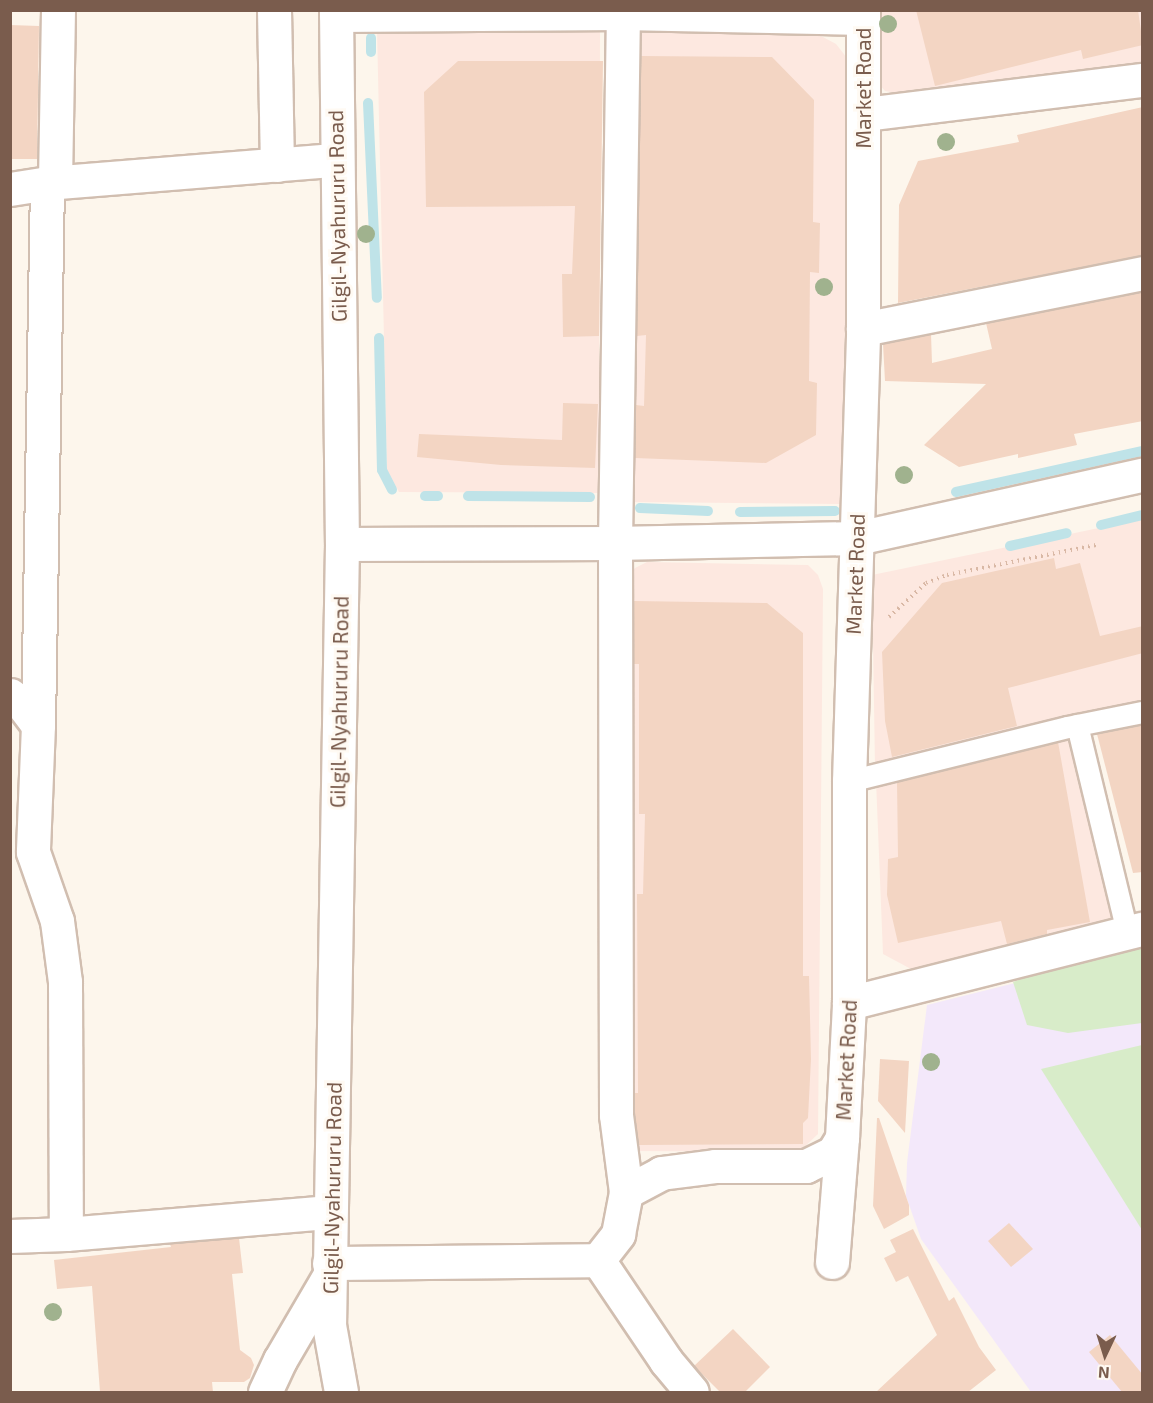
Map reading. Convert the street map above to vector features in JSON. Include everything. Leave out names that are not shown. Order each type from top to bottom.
[{"type":"street","points":[[58,10],[51,183],[33,852],[57,921],[64,982],[66,1234]]},
{"type":"street","points":[[274,10],[277,165]]},
{"type":"street","points":[[598,1260],[618,1234],[626,1192],[616,1115],[615,543],[622,12]]},
{"type":"street","points":[[336,13],[863,14]]},
{"type":"street","name":"Gilgil-Nyahururu Road","points":[[336,13],[342,544],[329,1325],[341,1392]]},
{"type":"street","name":"Market Road","points":[[832,1262],[842,1138],[849,1003],[849,781],[863,329],[863,14]]},
{"type":"street","points":[[864,114],[1143,80]]},
{"type":"street","points":[[10,189],[51,183],[336,160]]},
{"type":"street","points":[[863,329],[1143,273]]},
{"type":"street","points":[[342,544],[615,543],[857,538],[1143,475]]},
{"type":"street","points":[[10,695],[22,704],[38,725]]},
{"type":"street","points":[[849,1003],[1135,930]]},
{"type":"street","name":"Market Road","points":[[626,1192],[661,1173],[715,1166],[806,1166],[833,1153],[842,1138]]},
{"type":"street","points":[[10,1236],[66,1234],[330,1212]]},
{"type":"street","points":[[266,1392],[280,1360],[329,1269],[598,1260]]},
{"type":"street","points":[[598,1260],[666,1361],[692,1392]]},
{"type":"lane","points":[[849,781],[1077,725],[1143,712]]},
{"type":"lane","points":[[1077,725],[1135,930]]},
{"type":"path","points":[[852,651],[926,583],[947,575],[1096,545]]},
{"type":"shaded area","points":[[879,11],[1142,11],[1142,69],[897,93],[885,91],[878,83]]},
{"type":"shaded area","points":[[600,28],[599,493],[399,492],[387,470],[377,30]]},
{"type":"shaded area","points":[[628,32],[821,36],[836,44],[847,58],[846,295],[840,504],[632,502]]},
{"type":"shaded area","points":[[1142,519],[1142,706],[875,765],[872,575]]},
{"type":"shaded area","points":[[647,562],[808,565],[818,575],[823,589],[818,1134],[799,1152],[629,1151],[625,582],[635,568]]},
{"type":"shaded area","points":[[1071,733],[1113,923],[911,969],[883,954],[876,780]]},
{"type":"shaded area","points":[[1142,951],[1142,1392],[1031,1392],[921,1239],[906,1196],[907,1163],[927,1005]]},
{"type":"green space","points":[[1142,946],[1142,1023],[1068,1033],[1027,1025],[1013,982],[1054,967]]},
{"type":"green space","points":[[1142,1045],[1142,1230],[1041,1069]]},
{"type":"building","points":[[916,10],[1138,10],[1143,45],[1083,59],[1081,50],[935,86]]},
{"type":"building","points":[[10,25],[39,26],[37,159],[10,159]]},
{"type":"building","points":[[641,56],[772,57],[814,100],[813,222],[820,223],[819,273],[810,272],[809,381],[817,383],[816,435],[766,463],[635,458],[636,405],[644,406],[646,335],[637,336]]},
{"type":"building","points":[[458,61],[603,61],[599,336],[563,337],[562,274],[572,274],[575,206],[426,207],[424,92]]},
{"type":"building","points":[[1143,107],[1143,255],[898,303],[899,205],[918,161],[1019,142],[1017,135]]},
{"type":"building","points":[[1143,292],[1143,421],[1074,434],[1077,445],[1018,458],[1018,454],[959,467],[924,445],[986,384],[885,381],[883,344],[931,334],[932,363],[992,349],[986,323]]},
{"type":"building","points":[[563,403],[598,404],[595,468],[501,465],[417,457],[419,434],[562,440]]},
{"type":"building","points":[[1054,558],[1056,569],[1080,563],[1100,636],[1143,626],[1143,653],[1008,688],[1017,726],[892,757],[885,721],[882,652],[942,583]]},
{"type":"building","points":[[634,601],[767,603],[803,633],[803,976],[809,976],[811,1059],[808,1118],[803,1123],[803,1144],[639,1145],[635,1114],[635,1093],[638,1093],[637,894],[643,894],[645,814],[639,814],[639,664],[634,664]]},
{"type":"building","points":[[1143,725],[1143,872],[1133,873],[1097,734]]},
{"type":"building","points":[[1058,742],[1090,922],[1047,930],[1047,934],[1007,944],[1001,921],[898,943],[887,895],[888,859],[898,857],[897,782]]},
{"type":"building","points":[[880,1059],[909,1061],[905,1133],[878,1101]]},
{"type":"building","points":[[877,1118],[879,1118],[909,1205],[909,1215],[884,1229],[873,1206]]},
{"type":"building","points":[[1009,1223],[1033,1249],[1011,1267],[988,1241]]},
{"type":"building","points":[[913,1229],[949,1301],[954,1297],[979,1347],[996,1370],[968,1392],[876,1392],[937,1335],[908,1276],[896,1282],[884,1258],[896,1252],[890,1240]]},
{"type":"building","points":[[239,1238],[243,1273],[232,1274],[240,1350],[251,1358],[254,1365],[250,1378],[244,1382],[212,1382],[213,1392],[100,1392],[92,1286],[57,1289],[54,1260],[171,1247],[170,1244]]},
{"type":"building","points":[[733,1329],[770,1367],[745,1392],[720,1392],[694,1366]]},
{"type":"building","points":[[1110,1335],[1143,1375],[1143,1392],[1122,1392],[1089,1352]]},
{"type":"waterway","points":[[371,38],[371,52]]},
{"type":"waterway","points":[[368,103],[377,298]]},
{"type":"waterway","points":[[379,338],[382,470],[392,490]]},
{"type":"waterway","points":[[956,492],[1142,451]]},
{"type":"waterway","points":[[425,496],[438,496]]},
{"type":"waterway","points":[[468,496],[590,497]]},
{"type":"waterway","points":[[640,508],[708,511]]},
{"type":"waterway","points":[[740,512],[835,511]]},
{"type":"waterway","points":[[1101,525],[1142,515]]},
{"type":"waterway","points":[[1010,546],[1067,533]]}]
